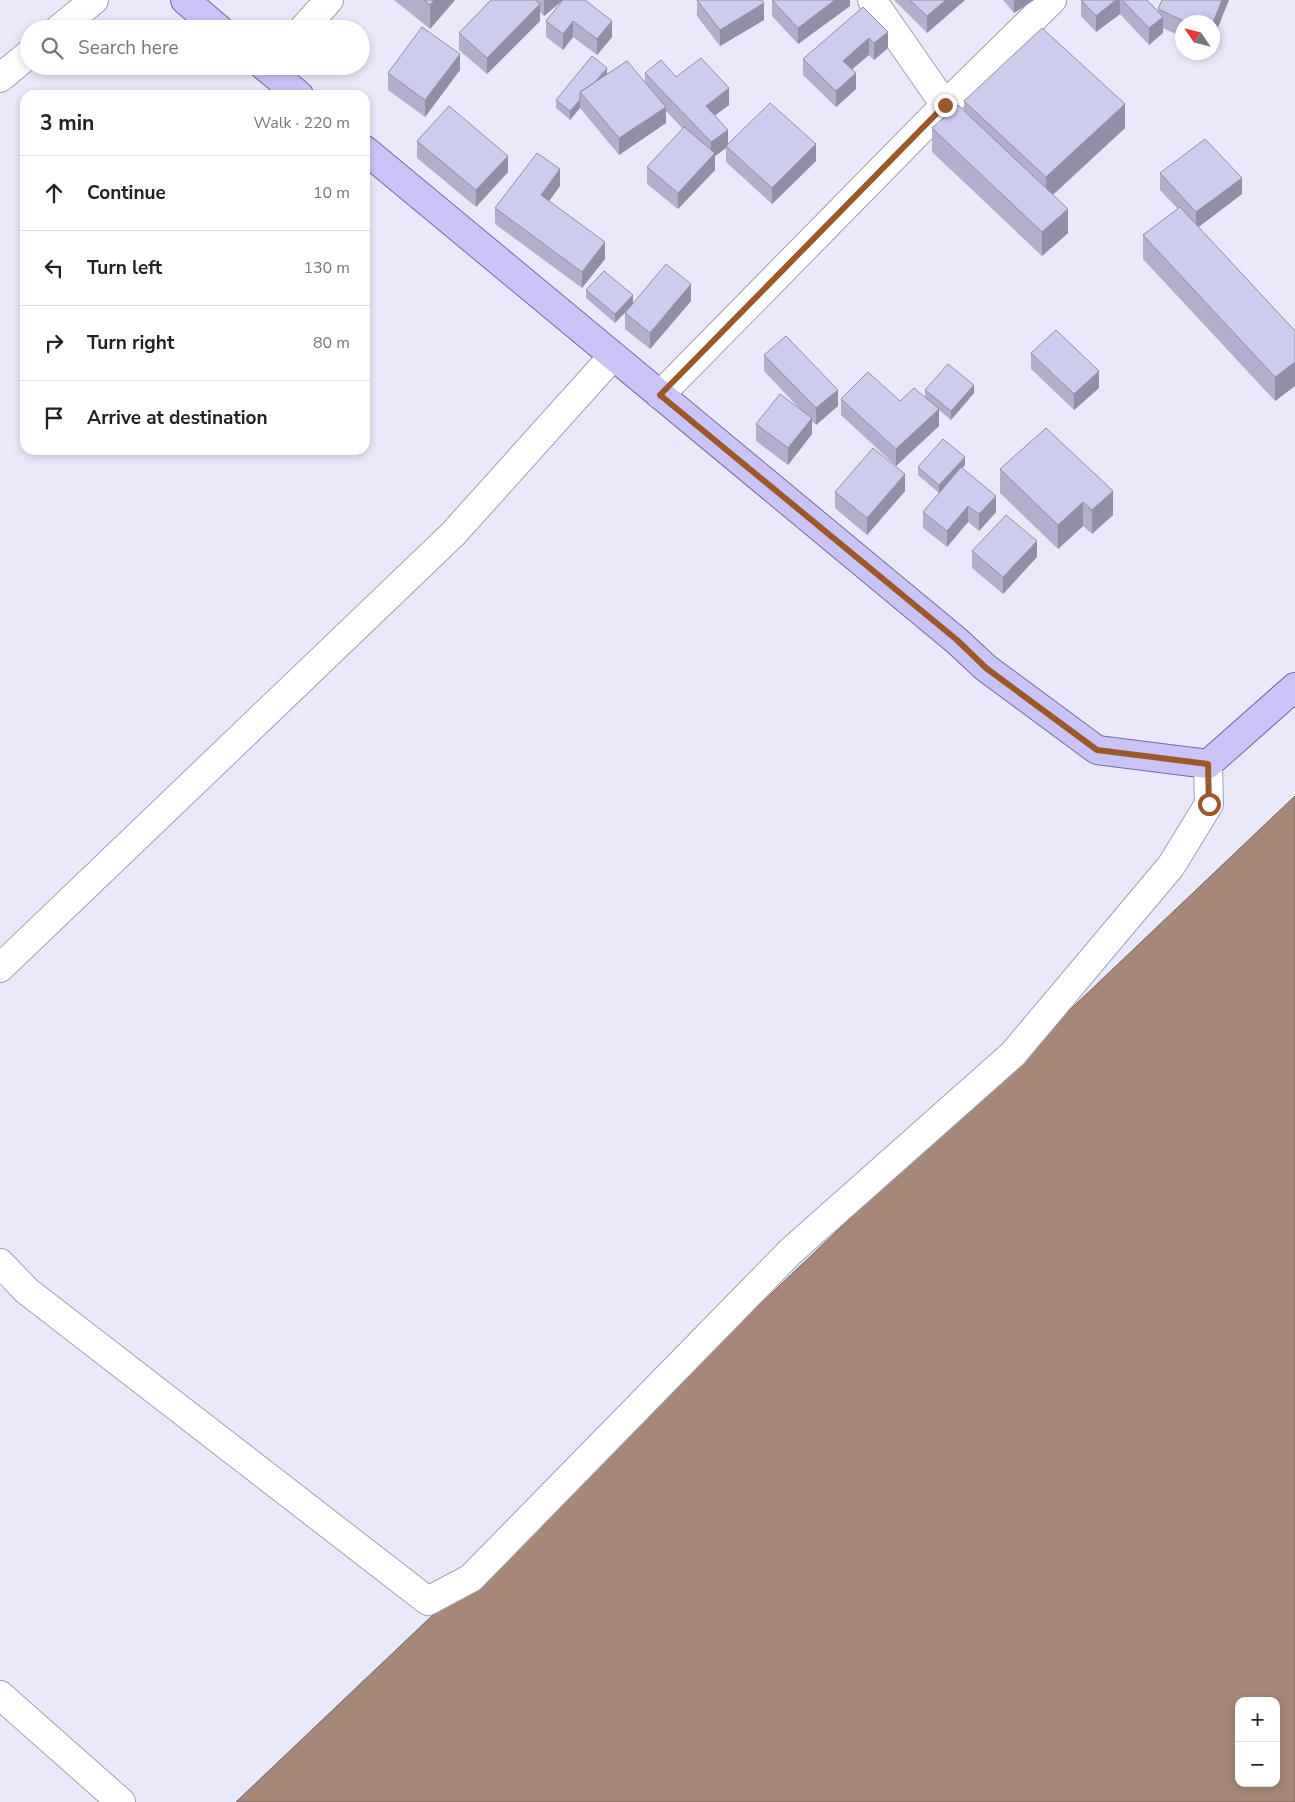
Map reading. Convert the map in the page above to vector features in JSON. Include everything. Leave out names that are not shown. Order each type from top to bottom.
[{"type":"main road","points":[[184,0],[208,20]]},
{"type":"main road","points":[[276,75],[293,90]]},
{"type":"main road","points":[[370,154],[957,640],[986,668],[1097,750],[1208,764],[1295,687]]},
{"type":"street","points":[[70,20],[94,0]]},
{"type":"street","points":[[311,20],[329,0]]},
{"type":"street","points":[[872,0],[945,105]]},
{"type":"street","points":[[660,395],[945,105],[1052,0]]},
{"type":"street","points":[[0,78],[20,61]]},
{"type":"street","points":[[0,968],[452,534],[613,356]]},
{"type":"street","points":[[0,1263],[27,1290],[428,1601],[471,1578],[791,1250],[1013,1054],[1172,866],[1209,804],[1208,764]]},
{"type":"street","points":[[0,1695],[121,1802]]},
{"type":"shaded area","points":[[1295,796],[1295,1802],[236,1802]]},
{"type":"building","points":[[424,0],[434,0],[430,5]]},
{"type":"building","points":[[491,0],[535,0],[540,4],[487,58],[459,33]]},
{"type":"building","points":[[563,0],[585,0],[612,21],[597,39],[573,21],[563,34],[546,21]]},
{"type":"building","points":[[697,0],[762,0],[764,3],[720,30]]},
{"type":"building","points":[[772,0],[835,0],[798,28]]},
{"type":"building","points":[[910,0],[946,0],[927,16]]},
{"type":"building","points":[[1081,0],[1116,0],[1096,16]]},
{"type":"building","points":[[1122,0],[1147,0],[1163,17],[1149,28]]},
{"type":"building","points":[[1162,0],[1222,0],[1216,15],[1175,15],[1175,17],[1158,9]]},
{"type":"building","points":[[863,7],[888,32],[874,43],[869,38],[843,61],[856,73],[836,91],[803,59]]},
{"type":"building","points":[[422,27],[460,54],[425,100],[388,73]]},
{"type":"building","points":[[1042,28],[1125,104],[1046,177],[964,101]]},
{"type":"building","points":[[592,56],[607,68],[594,83],[580,92],[580,100],[570,111],[556,100]]},
{"type":"building","points":[[701,58],[729,88],[706,106],[728,130],[711,142],[645,73],[661,60],[676,77]]},
{"type":"building","points":[[627,61],[666,107],[619,138],[580,92]]},
{"type":"building","points":[[770,103],[816,144],[772,188],[726,146]]},
{"type":"building","points":[[958,105],[1068,209],[1042,232],[932,128]]},
{"type":"building","points":[[449,106],[508,156],[476,190],[417,141]]},
{"type":"building","points":[[684,127],[715,153],[678,193],[647,167]]},
{"type":"building","points":[[1205,139],[1242,178],[1196,212],[1160,173]]},
{"type":"building","points":[[537,153],[560,169],[541,195],[605,242],[582,272],[495,208]]},
{"type":"building","points":[[1180,207],[1295,331],[1295,362],[1275,377],[1143,235]]},
{"type":"building","points":[[666,264],[691,284],[650,333],[625,313]]},
{"type":"building","points":[[604,271],[633,295],[615,314],[586,290]]},
{"type":"building","points":[[1056,330],[1099,371],[1074,394],[1031,353]]},
{"type":"building","points":[[786,336],[838,390],[816,408],[764,355]]},
{"type":"building","points":[[948,364],[974,385],[951,411],[925,390]]},
{"type":"building","points":[[868,372],[900,401],[914,388],[939,409],[896,449],[841,399]]},
{"type":"building","points":[[780,394],[812,418],[788,448],[756,424]]},
{"type":"building","points":[[1046,428],[1113,491],[1092,510],[1083,502],[1058,525],[1000,469]]},
{"type":"building","points":[[943,439],[965,457],[939,485],[918,467]]},
{"type":"building","points":[[873,448],[905,474],[867,518],[835,492]]},
{"type":"building","points":[[961,467],[996,496],[979,514],[968,506],[947,531],[923,512]]},
{"type":"building","points":[[1006,515],[1037,541],[1003,577],[972,551]]},
{"type":"route","points":[[945,105],[660,395],[957,640],[986,668],[1097,750],[1208,764],[1209,804]]}]
